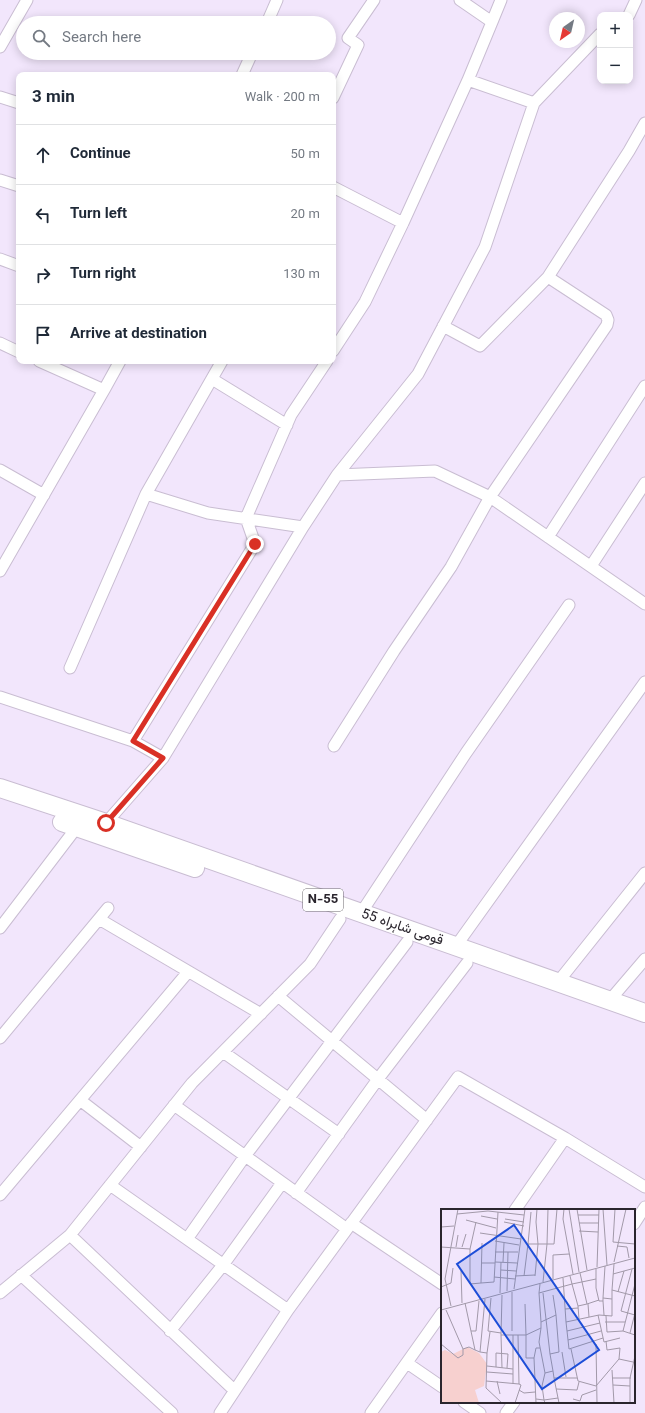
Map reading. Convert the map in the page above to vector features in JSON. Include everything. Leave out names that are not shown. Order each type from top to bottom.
[{"type":"highway","name":"قومی شاہراہ 55","points":[[2,795],[106,823],[212,867],[321,906],[361,913],[645,1013]]},
{"type":"highway","name":"قومی شاہراہ 55","points":[[2,795],[77,827],[212,867]]},
{"type":"highway","name":"قومی شاہراہ 55","points":[[321,906],[340,919],[645,1026]]},
{"type":"street","points":[[18,16],[27,0]]},
{"type":"street","points":[[270,16],[277,0]]},
{"type":"street","points":[[336,92],[358,45],[348,38],[374,0]]},
{"type":"street","points":[[460,0],[492,22]]},
{"type":"street","points":[[336,346],[365,302],[403,223],[468,80],[501,0]]},
{"type":"street","points":[[630,12],[636,0]]},
{"type":"street","points":[[0,46],[16,19]]},
{"type":"street","points":[[106,823],[163,758],[303,527],[337,475],[418,374],[485,247],[534,103],[597,37]]},
{"type":"street","points":[[243,72],[249,60]]},
{"type":"street","points":[[468,80],[534,103]]},
{"type":"street","points":[[0,98],[16,102]]},
{"type":"street","points":[[443,326],[480,346],[548,277],[629,152],[645,122]]},
{"type":"street","points":[[0,180],[16,185]]},
{"type":"street","points":[[336,189],[403,223]]},
{"type":"street","points":[[0,260],[16,265]]},
{"type":"street","points":[[334,746],[394,651],[451,567],[490,497],[607,325],[608,320],[606,315],[548,277]]},
{"type":"street","points":[[0,343],[16,351]]},
{"type":"street","points":[[46,364],[104,390]]},
{"type":"street","points":[[0,571],[118,364]]},
{"type":"street","points":[[70,668],[146,494],[220,364]]},
{"type":"street","points":[[133,741],[255,544],[246,518],[291,415],[325,364]]},
{"type":"street","points":[[212,379],[287,425]]},
{"type":"street","points":[[548,537],[645,386]]},
{"type":"street","points":[[0,470],[44,495]]},
{"type":"street","points":[[337,475],[435,471],[490,497],[645,604]]},
{"type":"street","points":[[591,566],[645,483]]},
{"type":"street","points":[[146,494],[208,512],[303,527]]},
{"type":"street","points":[[361,913],[466,753],[569,605]]},
{"type":"street","points":[[456,946],[645,682]]},
{"type":"street","points":[[0,697],[133,741],[163,758]]},
{"type":"street","points":[[0,928],[77,827]]},
{"type":"street","points":[[558,982],[645,872]]},
{"type":"street","points":[[0,1038],[108,908]]},
{"type":"street","points":[[99,919],[261,1014]]},
{"type":"street","points":[[0,1293],[70,1235],[192,1083],[310,964],[340,919]]},
{"type":"street","points":[[187,1239],[245,1156],[407,942]]},
{"type":"street","points":[[610,1000],[645,959]]},
{"type":"street","points":[[296,1193],[378,1080],[467,963]]},
{"type":"street","points":[[0,1195],[188,972]]},
{"type":"street","points":[[278,996],[426,1120]]},
{"type":"street","points":[[223,1052],[339,1134]]},
{"type":"street","points":[[220,1413],[288,1310],[458,1077],[565,1138],[645,1187]]},
{"type":"street","points":[[80,1100],[141,1147]]},
{"type":"street","points":[[174,1105],[296,1193],[441,1283]]},
{"type":"street","points":[[515,1209],[565,1138]]},
{"type":"street","points":[[170,1330],[223,1264],[282,1183]]},
{"type":"street","points":[[110,1185],[288,1310]]},
{"type":"street","points":[[635,1222],[645,1207]]},
{"type":"street","points":[[70,1235],[234,1390]]},
{"type":"street","points":[[21,1275],[172,1413]]},
{"type":"street","points":[[377,1411],[407,1363],[441,1313]]},
{"type":"street","points":[[407,1363],[441,1386]]},
{"type":"street","points":[[465,1403],[480,1413]]},
{"type":"street","points":[[506,1413],[513,1403]]},
{"type":"route","points":[[106,823],[163,758],[133,741],[255,544]]}]
